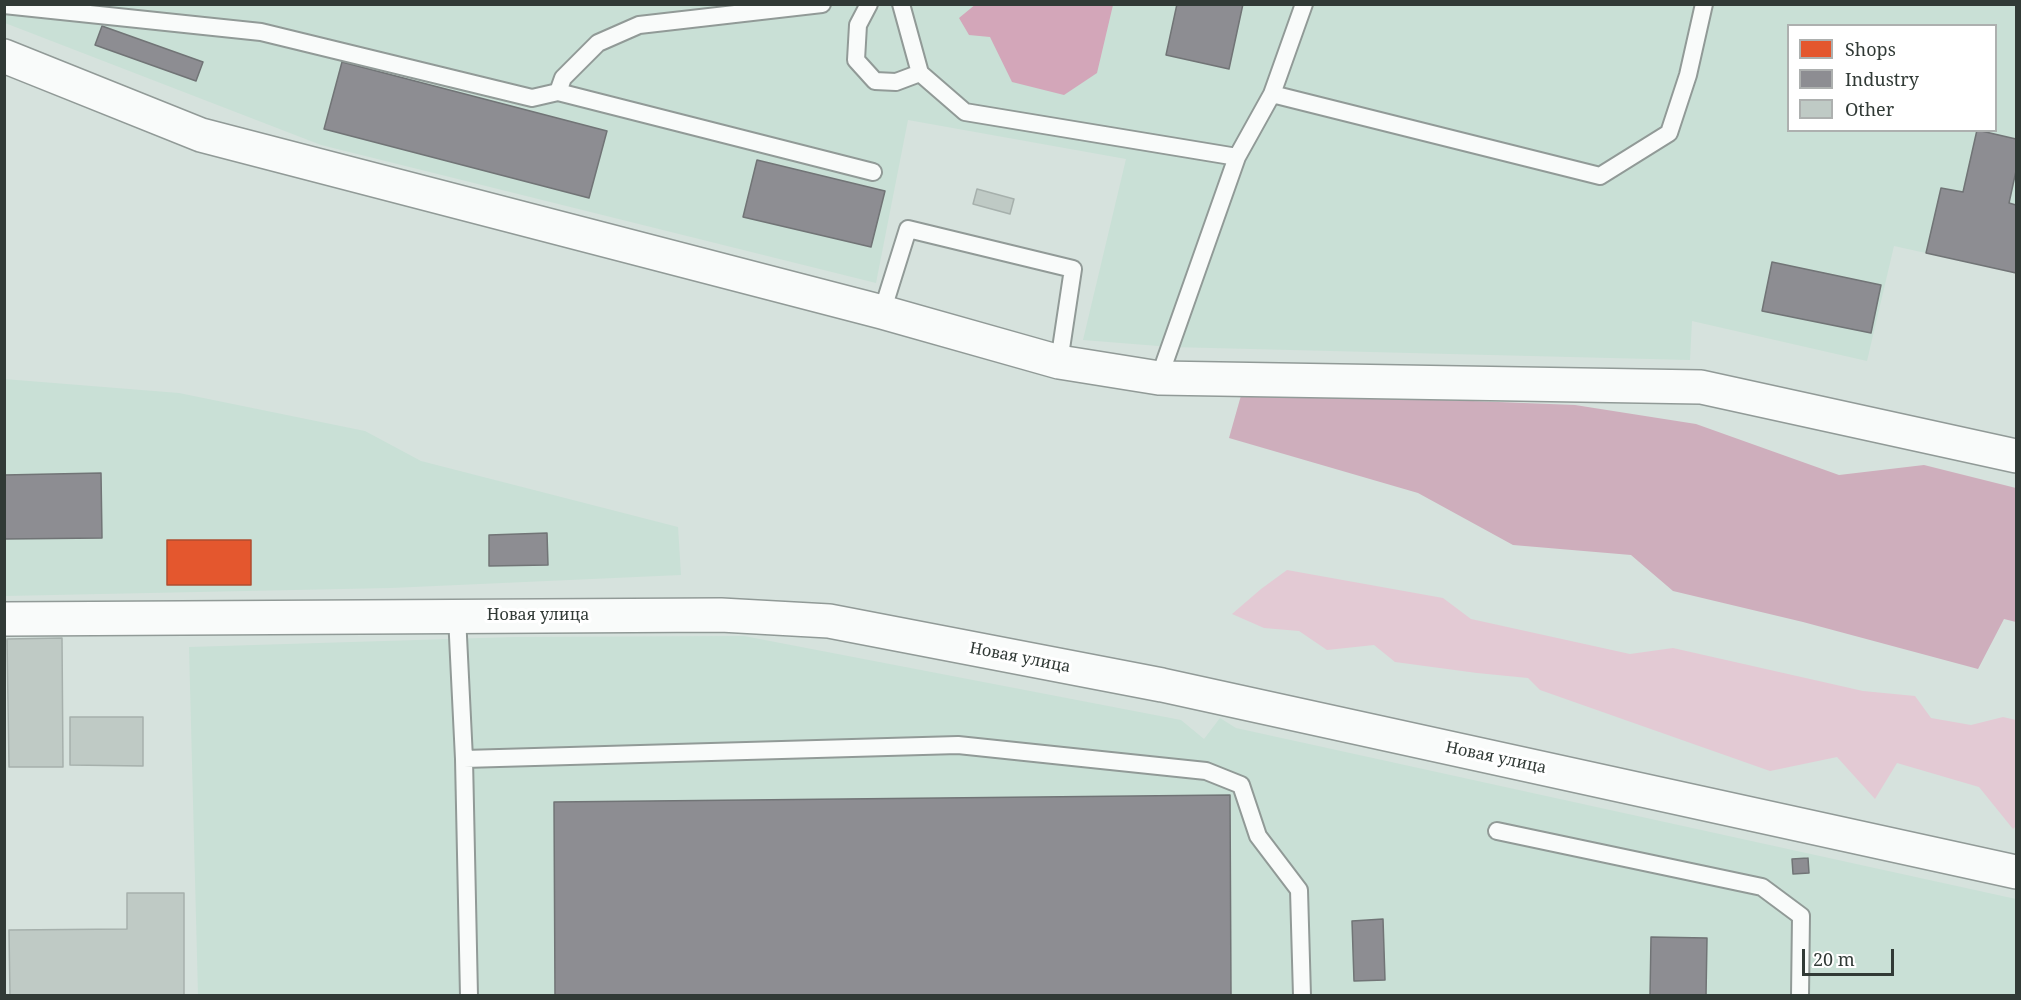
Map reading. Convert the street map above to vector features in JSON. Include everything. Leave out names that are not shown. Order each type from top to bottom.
[{"type":"street","points":[[4,56],[201,135],[882,312],[1059,362],[1159,378],[1701,387],[2016,456]]},
{"type":"street","name":"Новая улица","points":[[4,619],[721,615],[829,621],[1162,685],[2016,872]]},
{"type":"lane","points":[[4,4],[261,32],[532,98],[558,92],[873,172]]},
{"type":"lane","points":[[558,92],[563,78],[598,43],[639,25],[822,4]]},
{"type":"lane","points":[[869,4],[858,25],[856,60],[875,81],[896,82],[920,73]]},
{"type":"lane","points":[[901,4],[920,73],[965,112],[1237,157]]},
{"type":"lane","points":[[1159,378],[1237,157],[1272,94],[1304,4]]},
{"type":"lane","points":[[1272,94],[1600,176],[1668,133],[1688,75],[1704,4]]},
{"type":"lane","points":[[882,312],[908,229],[1073,268],[1059,362]]},
{"type":"lane","points":[[457,616],[464,759],[469,996]]},
{"type":"lane","points":[[464,759],[958,745],[1206,771],[1241,784],[1258,836],[1299,890],[1302,996]]},
{"type":"lane","points":[[1497,831],[1762,886],[1801,916],[1800,996]]},
{"type":"shaded area","points":[[976,4],[1113,5],[1097,73],[1064,95],[1012,82],[990,37],[969,35],[959,18]]},
{"type":"shaded area","points":[[4,5],[2016,5],[2016,273],[1894,246],[1867,361],[1692,321],[1690,360],[1171,347],[1083,340],[1126,159],[908,120],[876,283],[321,145],[5,23]]},
{"type":"shaded area","points":[[4,379],[179,393],[365,431],[421,461],[678,527],[681,575],[391,588],[5,596]]},
{"type":"shaded area","points":[[1242,392],[1575,405],[1696,424],[1839,475],[1924,465],[2016,488],[2016,622],[2004,619],[1978,669],[1803,622],[1673,591],[1631,555],[1513,545],[1418,493],[1229,438]]},
{"type":"shaded area","points":[[1287,570],[1443,598],[1471,619],[1630,654],[1673,648],[1863,691],[1915,696],[1931,718],[1971,725],[2003,717],[2016,720],[2016,826],[2013,829],[1979,787],[1897,763],[1875,799],[1837,757],[1770,771],[1540,690],[1528,678],[1395,662],[1374,645],[1327,650],[1299,631],[1264,628],[1232,614]]},
{"type":"shaded area","points":[[744,636],[1181,720],[1204,739],[1220,718],[1236,728],[2016,899],[2016,995],[198,995],[189,647],[514,637]]},
{"type":"building: Shops","points":[[167,540],[251,540],[251,585],[167,585]]},
{"type":"building: Industry","points":[[1177,4],[1243,4],[1229,69],[1166,55]]},
{"type":"building: Industry","points":[[102,26],[203,62],[196,81],[95,45]]},
{"type":"building: Industry","points":[[342,62],[607,131],[589,198],[324,129]]},
{"type":"building: Industry","points":[[1977,132],[2016,139],[2016,171],[2009,203],[2016,205],[2016,273],[1926,253],[1941,188],[1963,192]]},
{"type":"building: Industry","points":[[757,160],[885,191],[871,247],[743,217]]},
{"type":"building: Industry","points":[[1772,262],[1881,285],[1871,333],[1762,311]]},
{"type":"building: Industry","points":[[101,473],[102,538],[4,539],[4,475]]},
{"type":"building: Industry","points":[[547,533],[548,565],[489,566],[489,535]]},
{"type":"building: Industry","points":[[1230,795],[1231,996],[555,996],[554,802]]},
{"type":"building: Industry","points":[[1808,858],[1809,873],[1793,874],[1792,859]]},
{"type":"building: Industry","points":[[1383,919],[1385,980],[1354,981],[1352,921]]},
{"type":"building: Industry","points":[[1651,937],[1707,938],[1706,996],[1650,996]]},
{"type":"building: Other","points":[[977,189],[1014,199],[1010,214],[973,204]]},
{"type":"building: Other","points":[[62,638],[63,767],[9,767],[7,639]]},
{"type":"building: Other","points":[[70,717],[143,717],[143,766],[70,765]]},
{"type":"building: Other","points":[[127,893],[184,893],[184,996],[10,996],[9,930],[127,929]]}]
